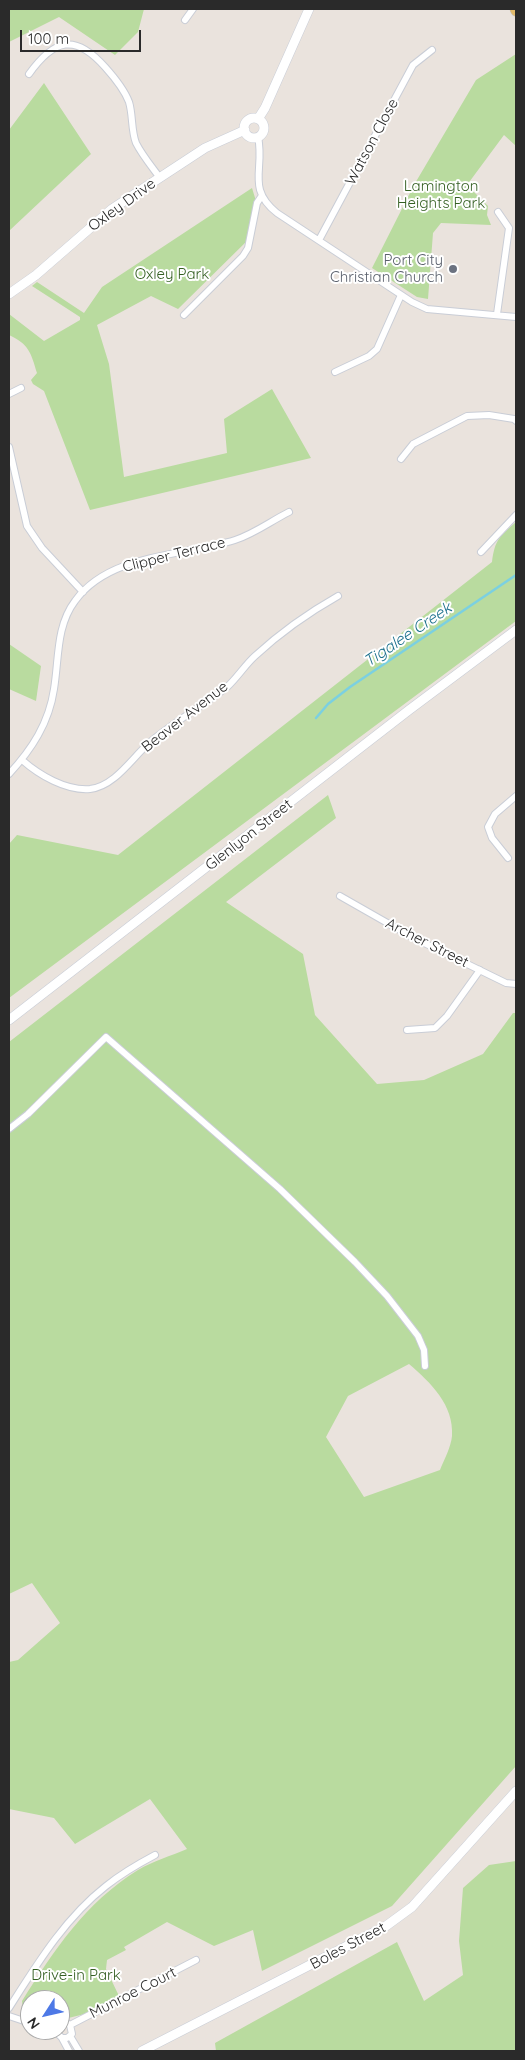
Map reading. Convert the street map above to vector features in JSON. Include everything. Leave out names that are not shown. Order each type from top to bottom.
[{"type":"street","points":[[185,20],[193,9]]},
{"type":"street","points":[[258,119],[264,126],[263,133],[258,137],[250,137],[245,130],[248,121],[258,119],[265,108],[309,9]]},
{"type":"street","points":[[29,74],[40,60],[54,48],[71,45],[88,50],[115,79],[128,99],[136,141],[160,178]]},
{"type":"street","name":"Watson Close","points":[[319,240],[413,65],[432,50]]},
{"type":"street","name":"Oxley Drive","points":[[9,294],[36,275],[112,209],[205,148],[245,130]]},
{"type":"street","points":[[258,137],[260,145],[259,188],[262,197],[277,213],[401,295],[427,309],[516,317]]},
{"type":"street","points":[[184,315],[243,256],[248,248],[257,203],[262,197]]},
{"type":"street","points":[[497,314],[509,228],[498,212]]},
{"type":"street","points":[[335,372],[369,356],[377,349],[401,295]]},
{"type":"street","points":[[9,394],[22,388]]},
{"type":"street","points":[[401,459],[413,444],[467,416],[488,415],[514,419],[516,421]]},
{"type":"street","points":[[9,447],[27,526],[42,548],[83,592]]},
{"type":"street","name":"Clipper Terrace","points":[[9,774],[38,738],[44,725],[55,688],[58,651],[64,623],[74,601],[83,592],[104,575],[126,565],[237,539],[289,512]]},
{"type":"street","points":[[481,552],[516,515]]},
{"type":"street","name":"Beaver Avenue","points":[[22,760],[36,772],[74,788],[92,789],[105,783],[118,774],[151,741],[227,686],[278,635],[306,614],[338,596]]},
{"type":"street","name":"Glenlyon Street","points":[[9,1020],[516,630]]},
{"type":"street","name":"Glenlyon Street","points":[[489,650],[516,635]]},
{"type":"street","points":[[508,858],[492,838],[488,827],[494,814],[516,796]]},
{"type":"street","name":"Archer Street","points":[[340,896],[412,937],[506,983],[516,984]]},
{"type":"street","points":[[407,1030],[436,1028],[447,1016],[480,970]]},
{"type":"street","points":[[9,1129],[28,1114],[106,1036],[280,1189],[355,1262],[387,1296],[418,1336],[424,1350],[425,1366]]},
{"type":"street","name":"Boles Street","points":[[142,2051],[386,1926],[412,1907],[516,1792]]},
{"type":"street","points":[[9,2008],[59,1934],[80,1909],[106,1885],[155,1855]]},
{"type":"street","name":"Munroe Court","points":[[70,2025],[196,1960]]},
{"type":"street","points":[[70,2025],[72,2031],[70,2036],[79,2051]]},
{"type":"green space","points":[[9,9],[144,9],[138,32],[115,55],[59,17],[9,42]]},
{"type":"green space","name":"Lamington Heights Park","points":[[516,54],[516,146],[504,135],[467,185],[488,206],[487,215],[491,225],[441,223],[433,233],[428,299],[417,297],[372,268],[414,185],[476,80]]},
{"type":"green space","points":[[44,83],[91,154],[9,231],[9,130]]},
{"type":"green space","name":"Oxley Park","points":[[252,188],[256,201],[250,238],[178,309],[151,296],[97,325],[109,364],[124,477],[227,453],[224,419],[272,389],[311,458],[90,510],[44,391],[33,384],[31,380],[37,373],[31,355],[21,342],[9,335],[9,314],[44,341],[80,320],[80,317],[32,286],[37,282],[84,313],[102,287]]},
{"type":"green space","points":[[516,522],[516,621],[9,998],[9,844],[17,835],[118,855],[492,562],[499,539]]},
{"type":"green space","points":[[9,644],[41,666],[36,701],[9,689]]},
{"type":"green space","name":"Drive-in Park","points":[[328,795],[336,818],[226,902],[303,954],[315,1015],[377,1084],[424,1080],[483,1054],[513,1013],[516,1013],[516,1766],[392,1906],[262,1971],[253,1930],[214,1946],[167,1922],[124,1947],[126,1950],[107,1960],[106,1969],[119,1996],[89,2013],[70,2018],[70,1990],[29,1990],[59,1945],[87,1912],[119,1883],[156,1861],[187,1849],[150,1799],[75,1844],[54,1818],[9,1809],[9,1662],[18,1660],[60,1623],[32,1583],[9,1594],[9,1042]],"holes":[[[409,1364],[433,1387],[445,1405],[452,1425],[450,1445],[440,1470],[364,1497],[326,1437],[348,1396]]]},
{"type":"green space","points":[[516,1861],[516,2051],[216,2051],[215,2043],[397,1942],[424,2001],[463,1975],[459,1941],[463,1888],[489,1865]]},
{"type":"waterway","name":"Tigalee Creek","points":[[316,718],[328,704],[350,687],[516,575]]},
{"type":"place","name":"Port City Christian Church","points":[[453,269]]}]
